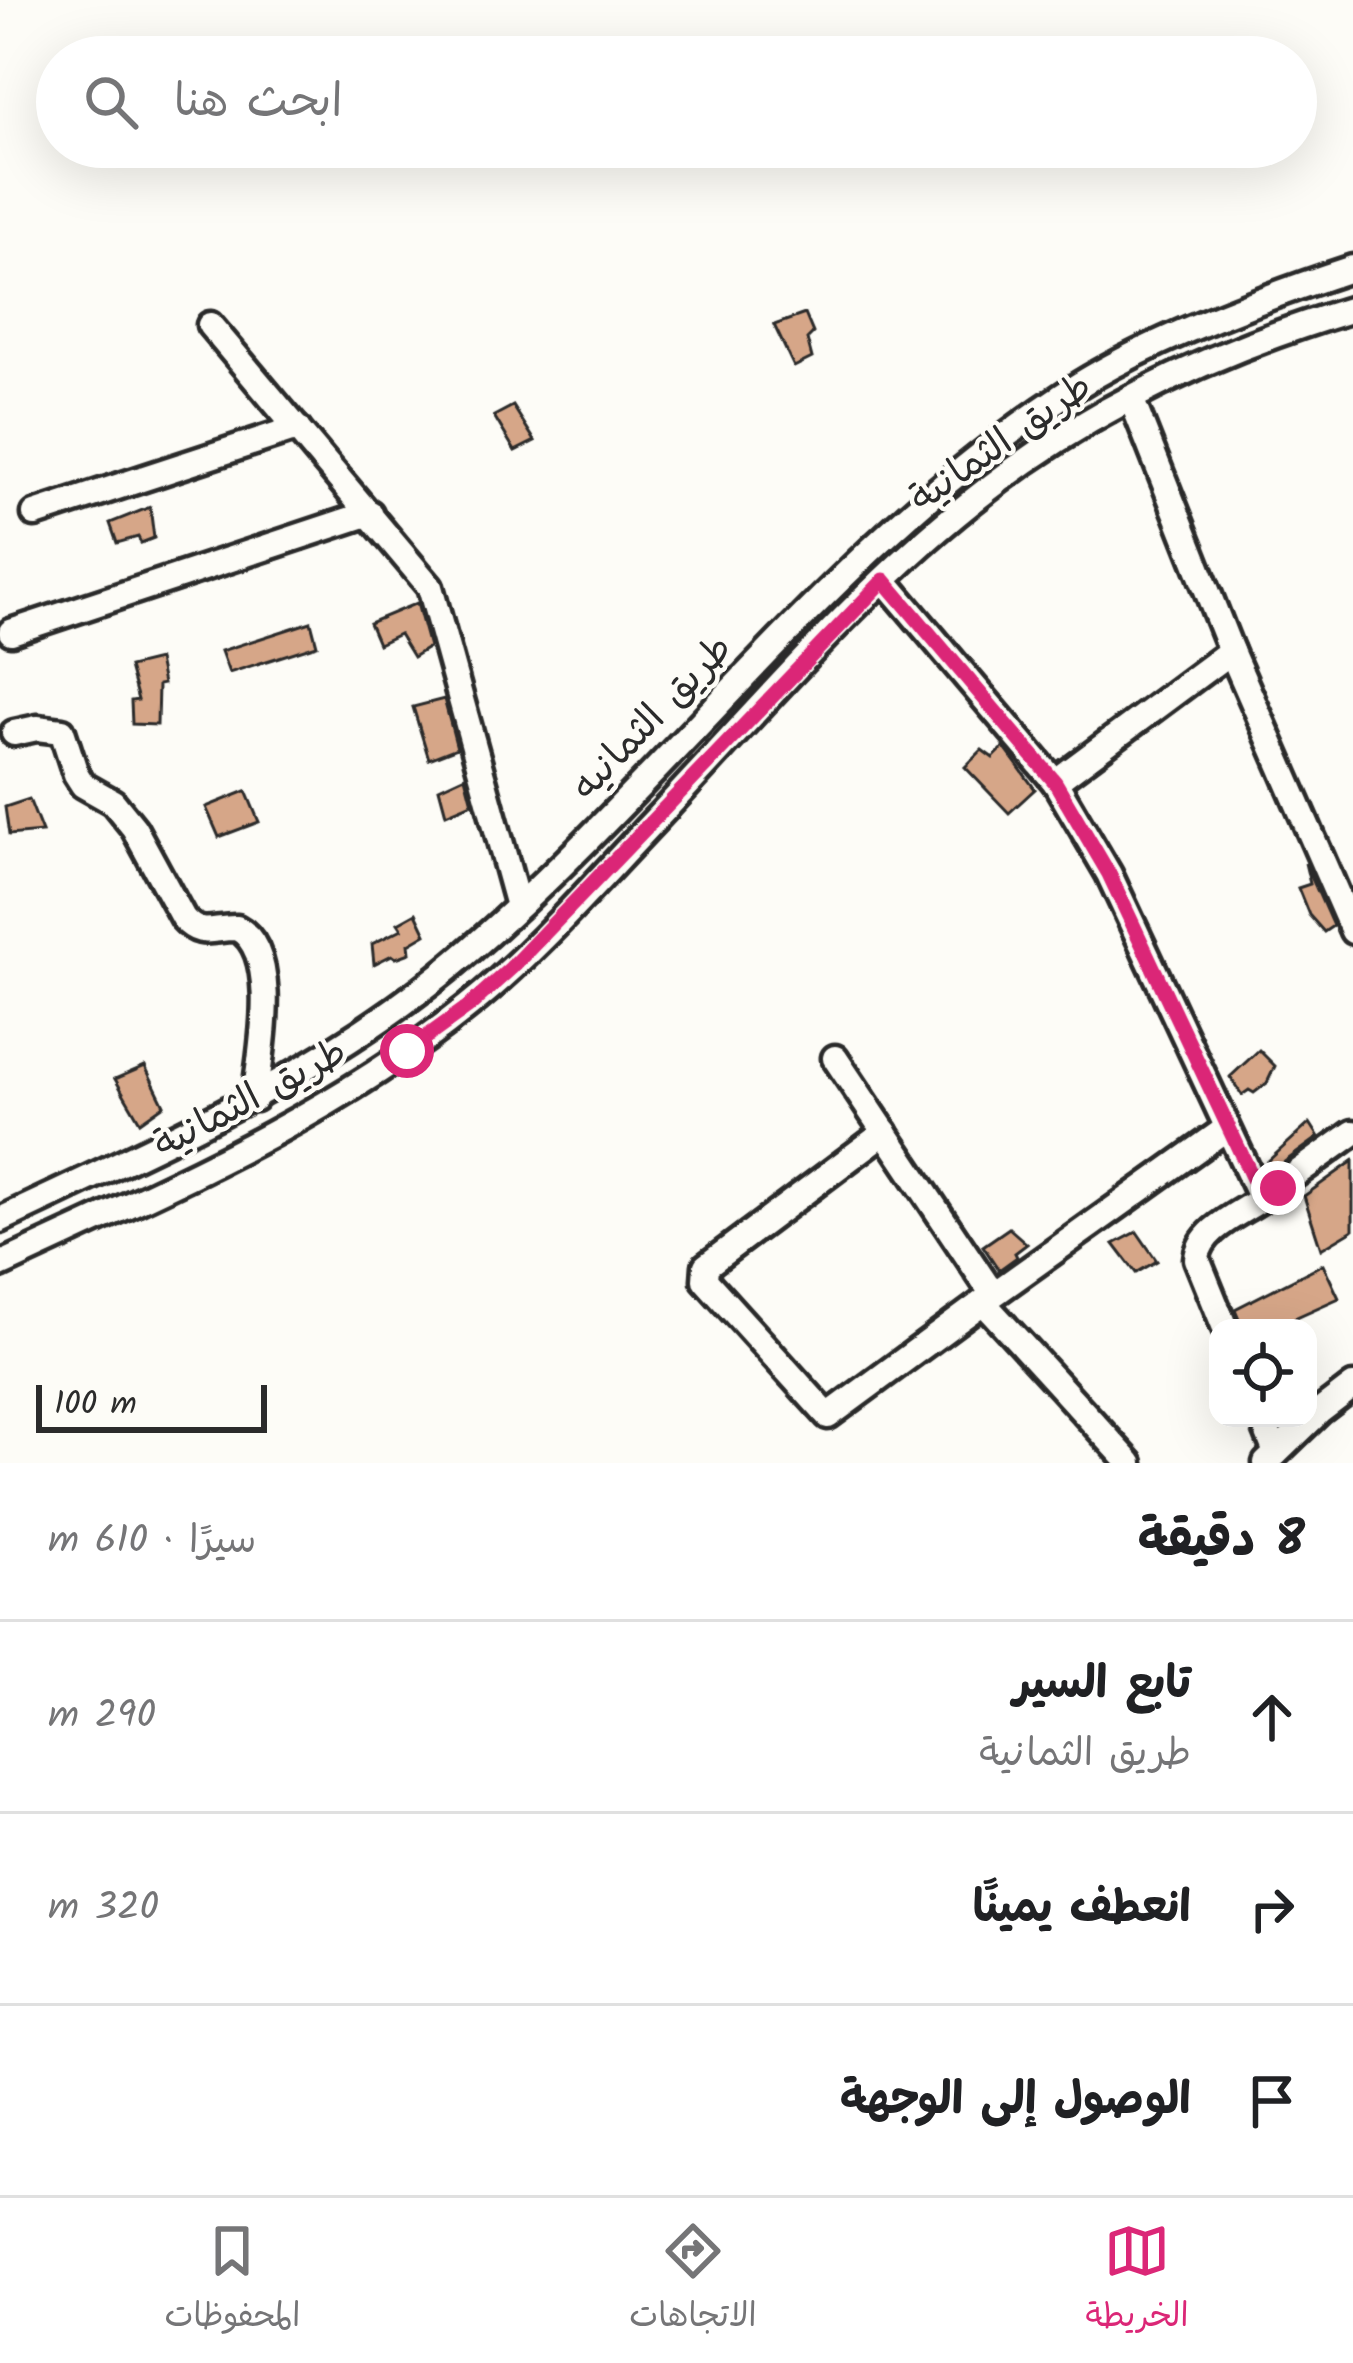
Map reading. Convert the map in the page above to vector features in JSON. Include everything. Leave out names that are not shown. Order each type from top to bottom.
[{"type":"street","name":"طريق الثمانيه","points":[[0,1220],[255,1098],[363,1033],[467,953],[792,627],[1005,435],[1076,387],[1183,333],[1353,268]]},
{"type":"street","name":"طريق الثمانية","points":[[0,1265],[247,1148],[346,1095],[468,1007],[583,896],[884,580],[990,487],[1131,398],[1175,376],[1353,309]]},
{"type":"street","points":[[210,325],[419,571],[436,601],[518,906]]},
{"type":"street","points":[[1131,398],[1232,651],[1353,931]]},
{"type":"street","points":[[35,514],[297,428]]},
{"type":"street","points":[[11,632],[370,512]]},
{"type":"street","points":[[884,580],[1055,782],[1109,874],[1262,1198]]},
{"type":"street","points":[[1055,782],[1232,651]]},
{"type":"street","points":[[14,733],[62,730],[83,785],[112,802],[134,827],[193,930],[237,928],[250,938],[265,1002],[255,1098]]},
{"type":"street","points":[[836,1058],[987,1298],[1130,1463]]},
{"type":"street","points":[[885,1132],[706,1265],[705,1280],[828,1416],[1227,1129]]},
{"type":"street","points":[[1221,1319],[1197,1259],[1204,1237],[1353,1133]]},
{"type":"street","points":[[1271,1458],[1353,1386]]},
{"type":"street","points":[[1264,1427],[1271,1458]]},
{"type":"building","points":[[805,314],[813,333],[807,339],[812,358],[794,367],[774,325]]},
{"type":"building","points":[[513,406],[535,441],[515,451],[494,416]]},
{"type":"building","points":[[150,507],[154,538],[117,543],[110,523]]},
{"type":"building","points":[[417,603],[429,647],[413,657],[399,634],[378,644],[369,623]]},
{"type":"building","points":[[311,622],[317,645],[229,673],[221,651]]},
{"type":"building","points":[[158,660],[163,684],[158,685],[157,725],[132,724],[131,701],[138,700],[129,667]]},
{"type":"building","points":[[444,699],[457,748],[429,759],[413,707]]},
{"type":"building","points":[[1004,747],[1035,789],[1009,813],[965,767],[982,750],[993,758]]},
{"type":"building","points":[[465,776],[472,803],[446,814],[439,788]]},
{"type":"building","points":[[246,791],[259,822],[219,837],[206,807]]},
{"type":"building","points":[[29,799],[42,832],[9,835],[5,807]]},
{"type":"building","points":[[1305,863],[1333,926],[1324,932],[1309,915],[1298,888],[1310,884]]},
{"type":"building","points":[[416,913],[426,934],[409,944],[410,953],[374,964],[372,944],[402,929],[398,923]]},
{"type":"building","points":[[1259,1050],[1275,1066],[1267,1083],[1242,1095],[1230,1077]]},
{"type":"building","points":[[145,1066],[164,1105],[140,1122],[115,1079]]},
{"type":"building","points":[[1310,1123],[1319,1137],[1272,1171],[1267,1162]]},
{"type":"building","points":[[1353,1161],[1353,1230],[1321,1249],[1304,1196]]},
{"type":"building","points":[[1009,1228],[1027,1244],[999,1270],[983,1246]]},
{"type":"building","points":[[1137,1232],[1157,1261],[1136,1273],[1114,1244]]},
{"type":"building","points":[[1323,1264],[1339,1298],[1292,1319],[1239,1319],[1235,1309]]},
{"type":"route","points":[[407,1051],[468,1007],[511,968],[884,580],[1055,782],[1109,874],[1262,1198],[1278,1188]]}]
